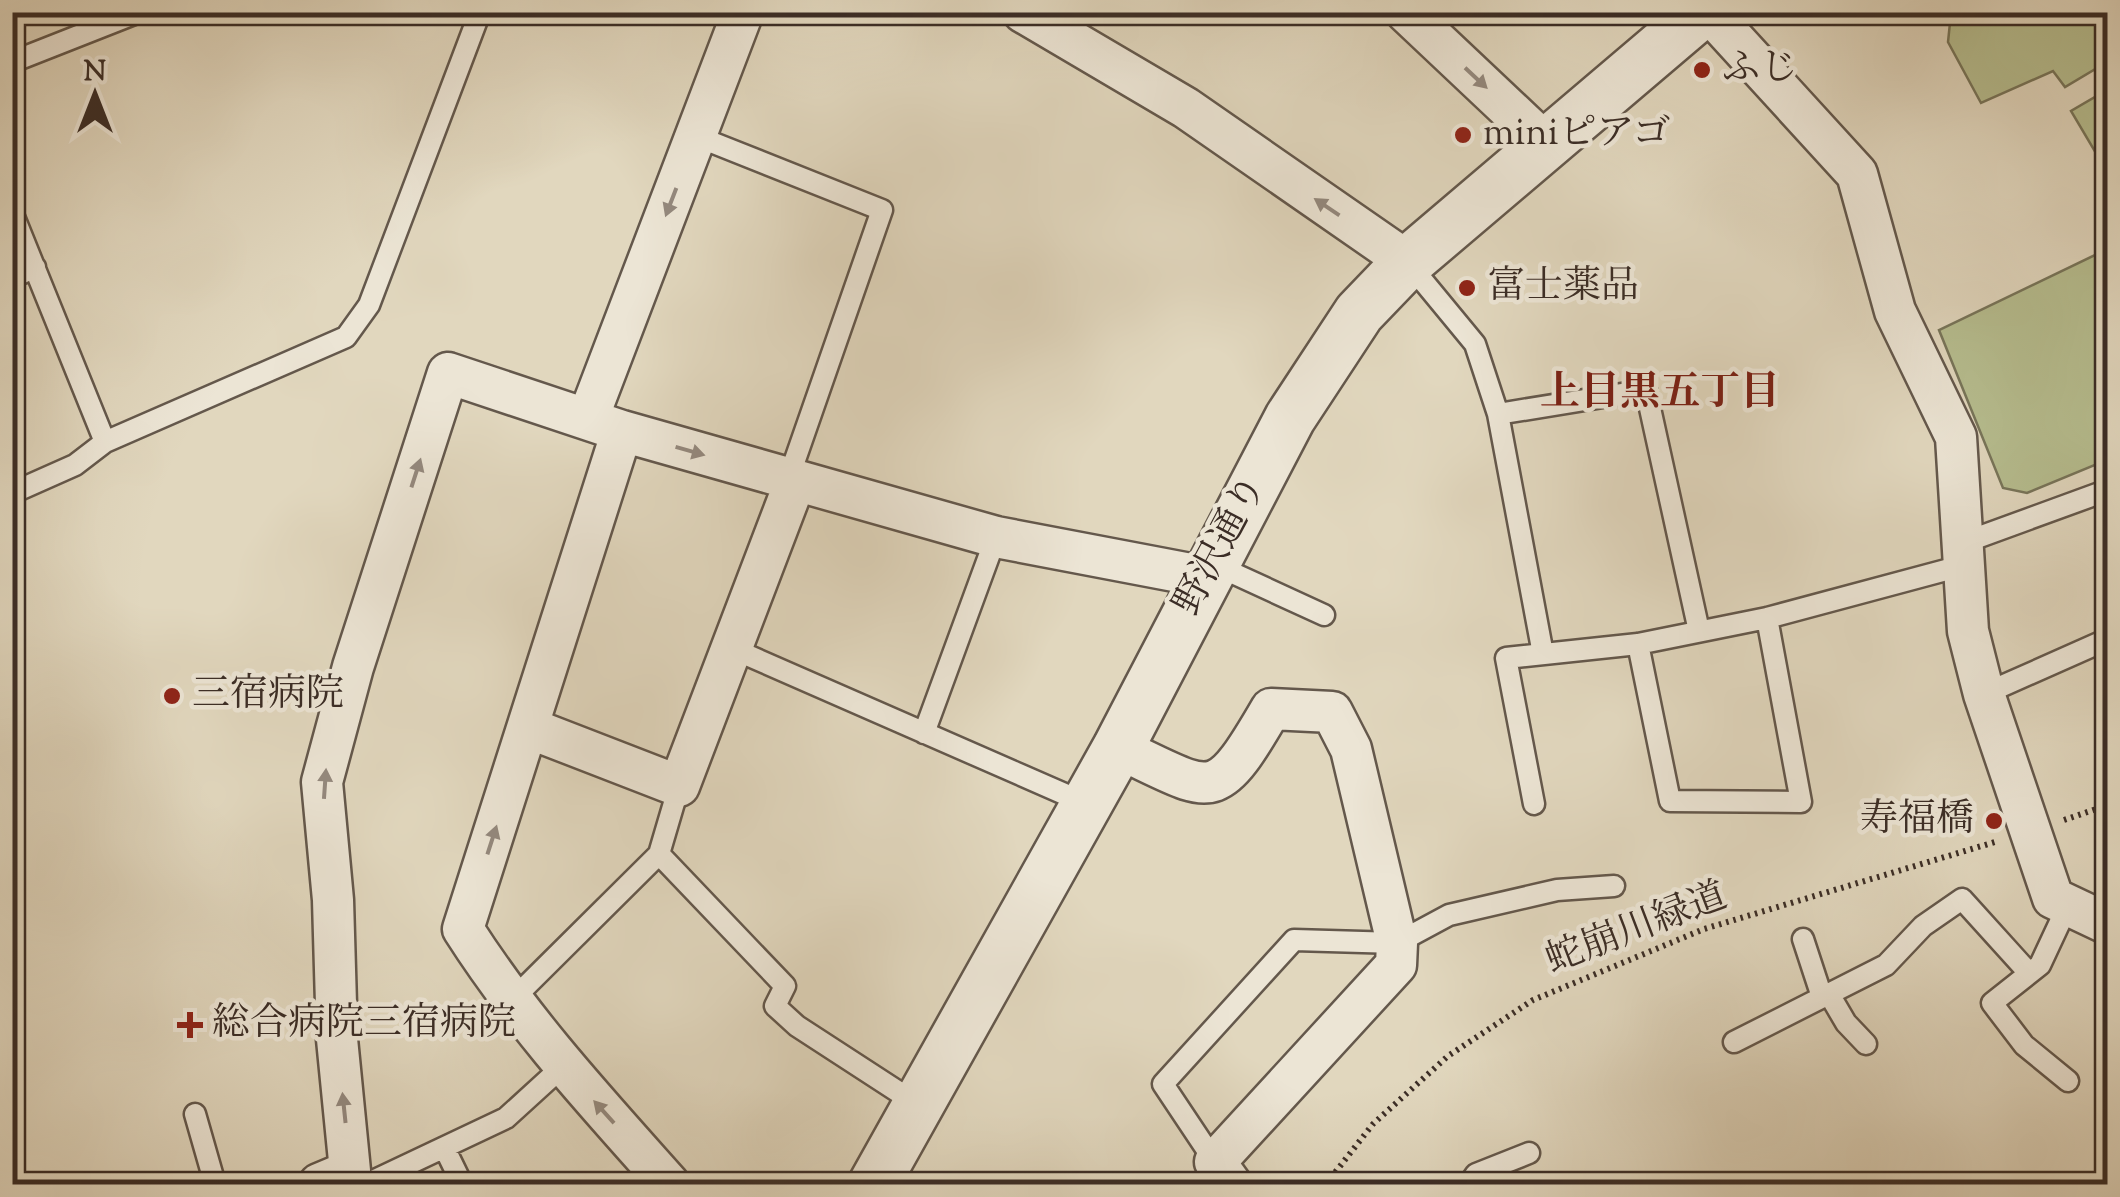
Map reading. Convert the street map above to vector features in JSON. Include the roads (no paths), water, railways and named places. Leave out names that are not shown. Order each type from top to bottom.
[{"type":"street","points":[[669,1184],[562,1067],[510,1002],[463,929],[528,728],[605,424],[696,136],[743,12]]},
{"type":"street","points":[[1023,12],[1186,108],[1408,262]]},
{"type":"street","points":[[1406,12],[1546,144]]},
{"type":"street","points":[[1706,12],[1857,174],[1895,311],[1956,437],[1960,555],[1968,630],[1984,694],[2029,832],[2053,898],[2108,924]]},
{"type":"street","name":"野沢通り","points":[[874,1184],[1118,748],[1290,418],[1359,312],[1408,262],[1706,12]]},
{"type":"street","points":[[320,1184],[350,1172],[337,1039],[333,900],[322,782],[353,667],[448,372],[792,481],[996,537],[1210,570]]},
{"type":"street","points":[[528,728],[679,786],[792,481]]},
{"type":"street","points":[[1118,748],[1195,784],[1220,781],[1239,764],[1271,710],[1332,712],[1350,749],[1397,943],[1396,964],[1223,1173]]},
{"type":"lane","points":[[12,62],[139,12]]},
{"type":"lane","points":[[12,493],[75,466],[105,442],[346,337],[358,325],[369,306],[480,12]]},
{"type":"lane","points":[[696,136],[882,210],[792,481]]},
{"type":"lane","points":[[12,212],[105,442]]},
{"type":"lane","points":[[1408,262],[1475,344],[1489,376],[1542,654]]},
{"type":"lane","points":[[12,278],[35,267]]},
{"type":"lane","points":[[1498,414],[1646,390],[1699,631]]},
{"type":"lane","points":[[1534,804],[1506,658],[1638,644],[1767,618],[1960,555],[2108,490]]},
{"type":"lane","points":[[924,734],[996,537]]},
{"type":"lane","points":[[1210,570],[1324,615]]},
{"type":"lane","points":[[1638,644],[1670,800],[1801,802],[1767,618]]},
{"type":"lane","points":[[1984,694],[2108,639]]},
{"type":"lane","points":[[732,648],[1087,804]]},
{"type":"lane","points":[[510,1002],[658,854],[679,786]]},
{"type":"lane","points":[[658,854],[730,923],[785,986],[775,1006],[797,1026],[919,1105]]},
{"type":"lane","points":[[1223,1173],[1163,1084],[1294,940],[1397,943],[1450,915],[1558,890],[1614,886]]},
{"type":"lane","points":[[1734,1042],[1886,965],[1922,926],[1962,899],[2029,973]]},
{"type":"lane","points":[[2068,905],[2040,964],[1992,1003],[2024,1045],[2068,1081]]},
{"type":"lane","points":[[1803,939],[1826,995],[1866,1044]]},
{"type":"lane","points":[[375,1180],[506,1118],[562,1067]]},
{"type":"lane","points":[[195,1114],[215,1184]]},
{"type":"lane","points":[[446,1149],[462,1184]]},
{"type":"lane","points":[[1469,1184],[1476,1174],[1529,1153]]},
{"type":"place","name":"ふじ","points":[[1702,70]]},
{"type":"place","name":"miniピアゴ","points":[[1463,135]]},
{"type":"place","name":"富士薬品","points":[[1467,288]]},
{"type":"place","name":"三宿病院","points":[[172,696]]},
{"type":"place","name":"寿福橋","points":[[1994,821]]},
{"type":"place","name":"総合病院三宿病院","points":[[190,1025]]},
{"type":"district","name":"上目黒五丁目","points":[[1660,394]]}]
